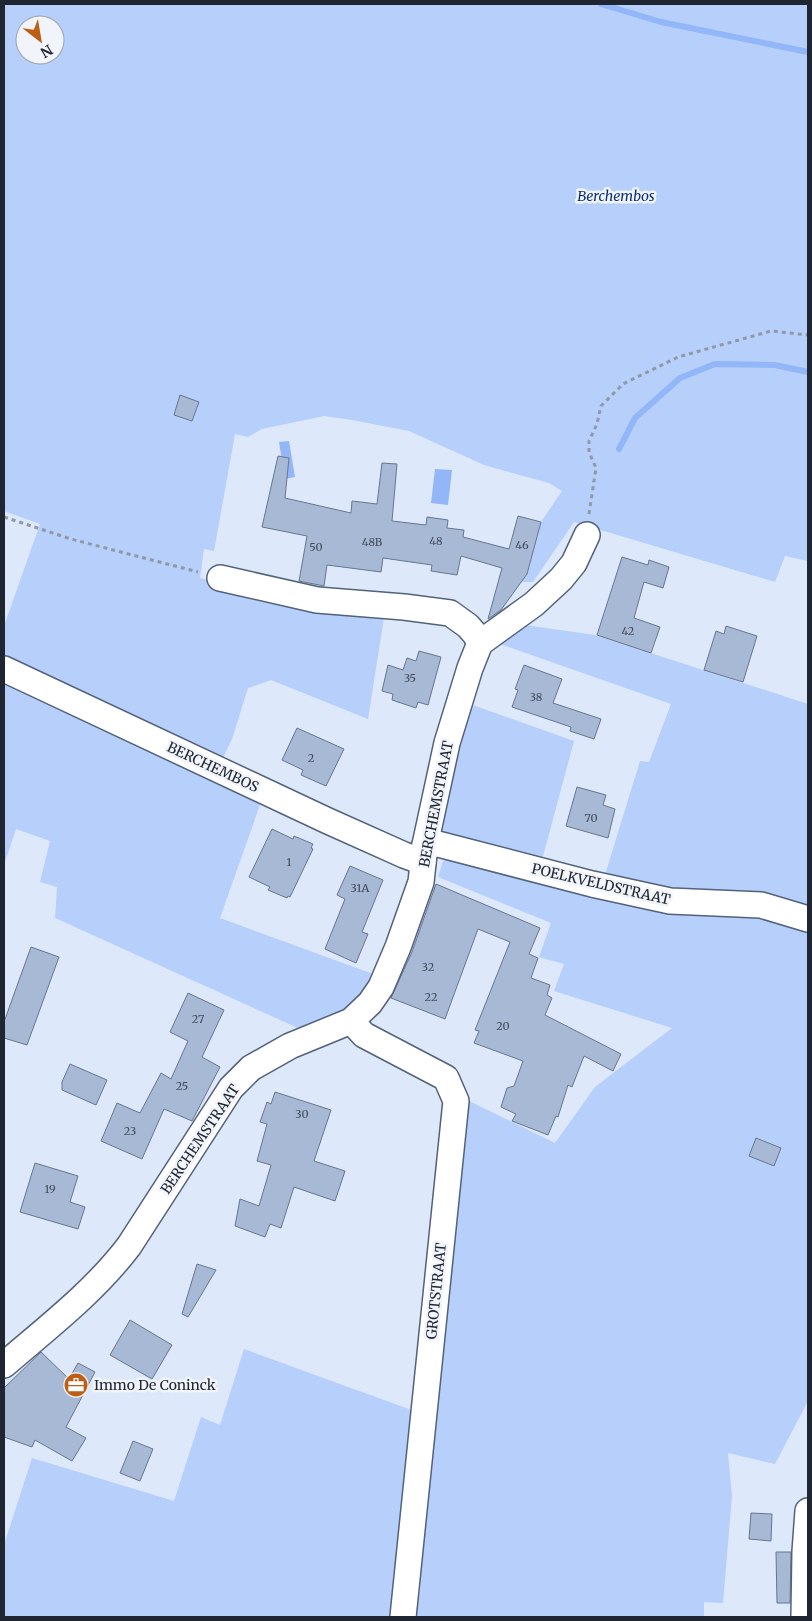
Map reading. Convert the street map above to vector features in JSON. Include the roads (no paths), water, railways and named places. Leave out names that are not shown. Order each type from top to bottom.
[{"type":"street","points":[[220,578],[317,600],[450,612],[475,634],[480,643],[534,604],[561,579],[574,563],[587,534]]},
{"type":"street","name":"BERCHEMSTRAAT","points":[[4,1365],[83,1298],[114,1266],[130,1246],[232,1088],[251,1068],[290,1046],[351,1021],[370,1003],[381,987],[398,947],[421,882],[424,854],[447,743],[470,668],[480,643]]},
{"type":"street","name":"BERCHEMBOS","points":[[4,668],[404,855],[424,854]]},
{"type":"street","name":"POELKVELDSTRAAT","points":[[424,854],[438,844],[592,884],[670,901],[761,906],[808,919]]},
{"type":"street","name":"GROTSTRAAT","points":[[351,1021],[364,1035],[446,1078],[456,1101],[403,1617]]},
{"type":"street","points":[[804,1617],[808,1511]]},
{"type":"waterway","points":[[601,4],[661,22],[808,52]]},
{"type":"waterway","points":[[619,449],[635,418],[680,378],[715,364],[775,365],[808,372]]},
{"type":"place","name":"Immo De Coninck","points":[[76,1385]]},
{"type":"park label","name":"Berchembos","points":[[616,196]]}]
